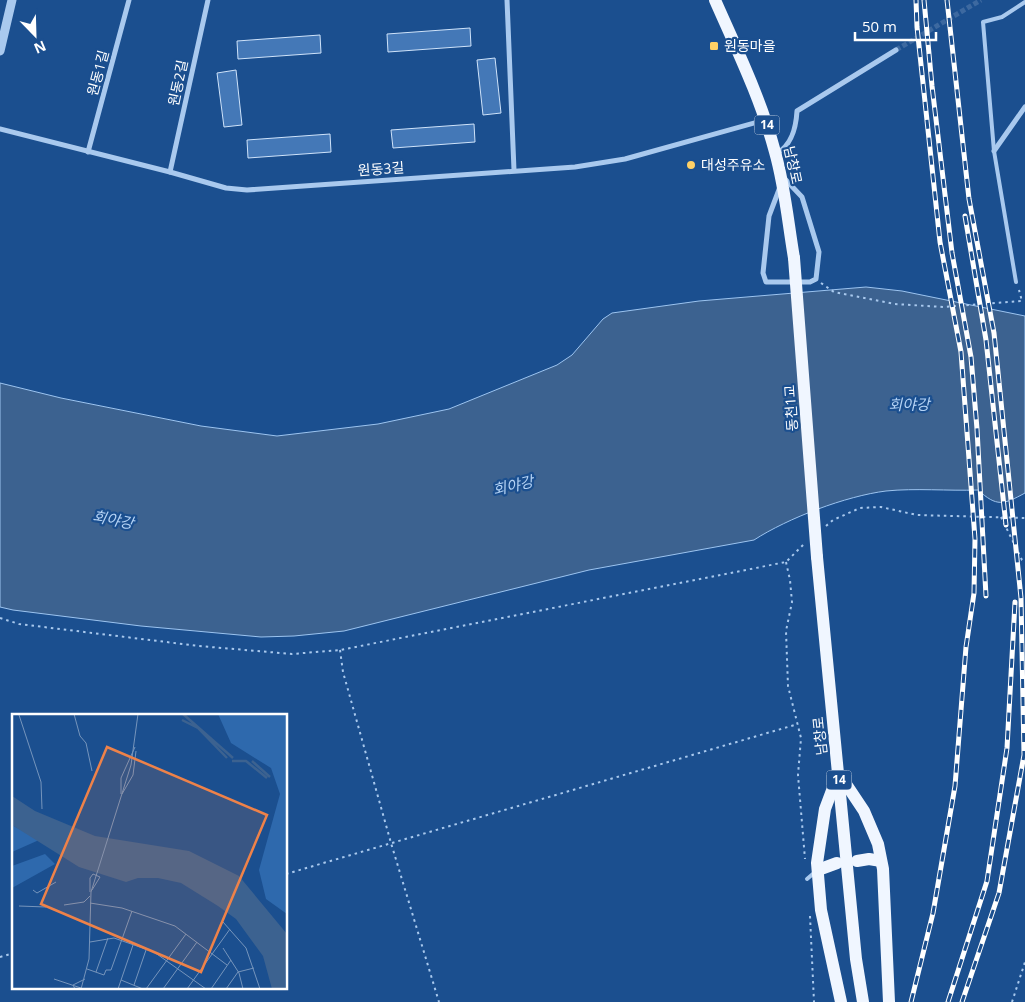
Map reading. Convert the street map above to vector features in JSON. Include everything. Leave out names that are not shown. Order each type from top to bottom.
[{"type":"main road","name":"남창로","points":[[715,0],[748,73],[776,154],[794,258]]},
{"type":"main road","name":"동천1교","points":[[794,258],[817,557]]},
{"type":"main road","name":"남창로","points":[[817,557],[856,959],[864,1002]]},
{"type":"main road","points":[[838,773],[864,811],[878,844],[881,861],[889,1002]]},
{"type":"main road","points":[[838,773],[825,809],[817,863],[821,910],[842,1002]]},
{"type":"main road","points":[[856,861],[881,861]]},
{"type":"main road","points":[[818,870],[837,863]]},
{"type":"street","points":[[0,51],[12,0]]},
{"type":"street","name":"원동1길","points":[[88,152],[129,0]]},
{"type":"street","name":"원동2길","points":[[170,172],[208,0]]},
{"type":"street","points":[[507,0],[514,170]]},
{"type":"street","points":[[776,154],[786,149],[792,137],[797,121],[797,111],[896,50]]},
{"type":"street","points":[[994,151],[1025,107]]},
{"type":"street","name":"원동3길","points":[[0,129],[226,188],[247,190],[575,166],[625,159],[765,120]]},
{"type":"street","points":[[781,178],[802,197],[819,252],[816,279],[810,282],[766,282],[763,273],[769,216],[781,178]]},
{"type":"lane","points":[[1016,282],[994,151],[983,22],[1002,17],[1025,2]]},
{"type":"lane","points":[[807,879],[818,870]]},
{"type":"path","points":[[816,279],[834,292],[895,304],[942,307],[1022,301],[1016,282]]},
{"type":"path","points":[[819,531],[833,520],[860,508],[881,507],[917,515],[1025,518]]},
{"type":"path","points":[[1001,517],[1022,560],[1025,562]]},
{"type":"path","points":[[0,618],[19,624],[199,646],[292,654],[340,650],[786,562],[806,542]]},
{"type":"path","points":[[786,562],[792,602],[786,632],[788,686],[801,738],[798,775],[807,879]]},
{"type":"path","points":[[340,650],[343,672],[391,843],[439,1002]]},
{"type":"path","points":[[288,873],[798,724]]},
{"type":"path","points":[[810,914],[814,1002]]},
{"type":"path","points":[[1012,1002],[1025,962]]},
{"type":"water","name":"회야강","points":[[866,287],[902,291],[1025,316],[1025,493],[1005,502],[995,502],[978,490],[908,490],[870,494],[836,503],[800,516],[754,540],[589,570],[344,631],[261,637],[141,626],[0,607],[0,383],[61,398],[201,426],[277,436],[378,424],[449,409],[557,365],[572,355],[603,319],[612,313],[699,301]]},
{"type":"building","points":[[470,28],[471,46],[388,52],[387,34]]},
{"type":"building","points":[[320,35],[321,53],[238,59],[237,41]]},
{"type":"building","points":[[495,58],[501,113],[483,115],[477,60]]},
{"type":"building","points":[[236,70],[242,125],[224,127],[217,73]]},
{"type":"building","points":[[474,124],[475,142],[393,148],[391,130]]},
{"type":"building","points":[[330,134],[331,152],[248,158],[247,140]]},
{"type":"tunnel","points":[[896,50],[981,0]]},
{"type":"railway","points":[[911,1002],[933,913],[955,786],[966,647],[974,593],[975,539],[961,352],[940,242],[917,27],[916,0]]},
{"type":"railway","points":[[924,0],[932,86],[952,253],[971,357],[986,596]]},
{"type":"railway","points":[[947,0],[969,199],[994,333],[1021,598],[1024,755],[999,893],[962,1002]]},
{"type":"railway","points":[[965,216],[986,340],[1006,525]]},
{"type":"railway","points":[[948,1002],[987,881],[1007,748],[1015,602]]},
{"type":"place","name":"원동마을","points":[[714,46]]},
{"type":"place","name":"대성주유소","points":[[691,165]]}]
